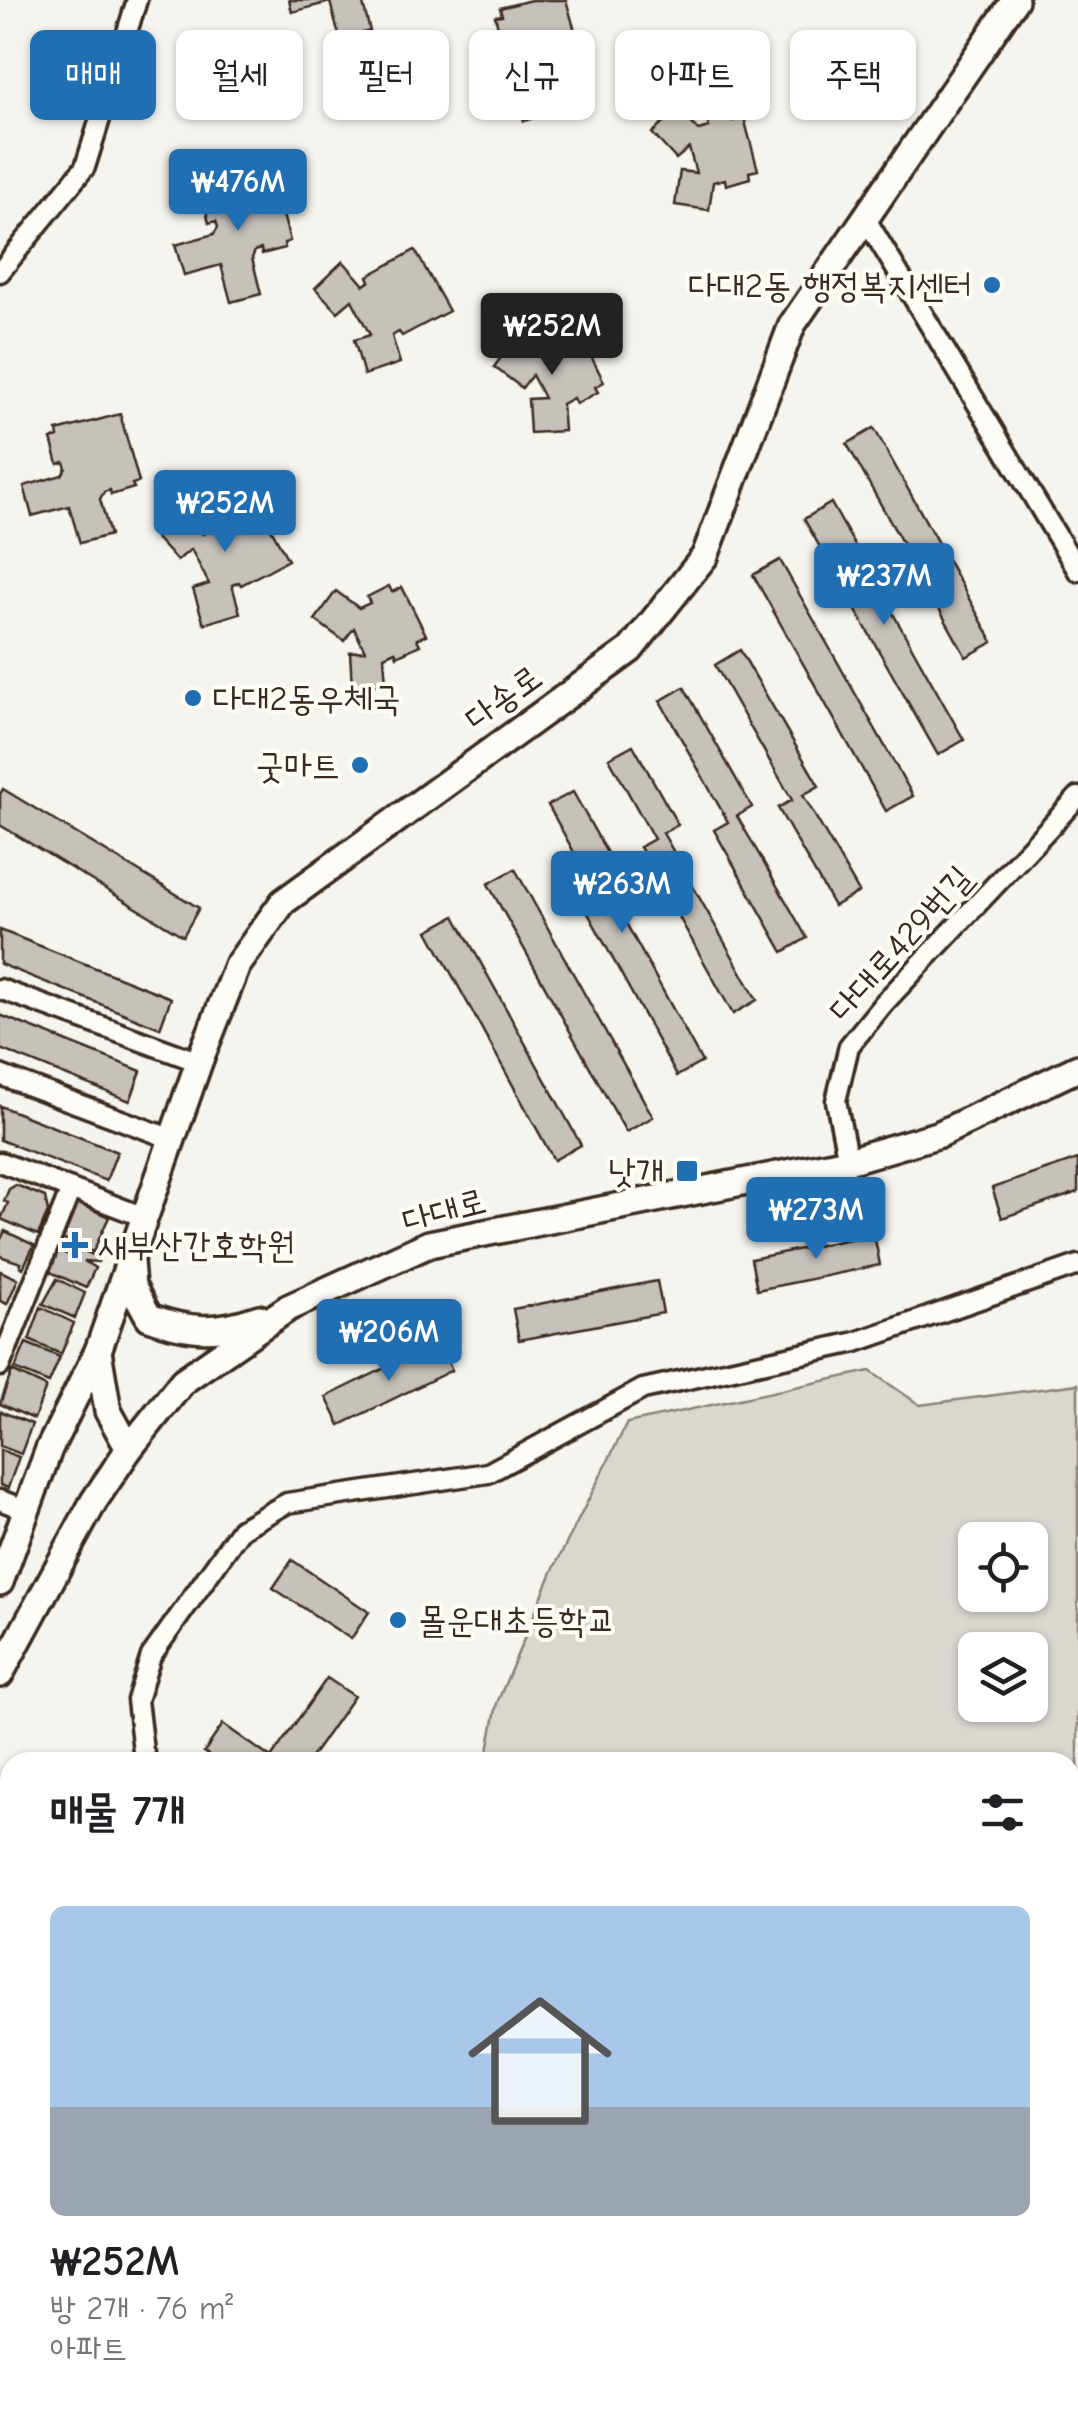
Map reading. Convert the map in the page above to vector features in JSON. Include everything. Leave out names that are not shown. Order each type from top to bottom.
[{"type":"main road","name":"다송로","points":[[129,1449],[108,1411],[98,1351],[199,1062],[238,966],[283,902],[630,650],[705,556],[792,325],[1014,0]]},
{"type":"main road","name":"다대로","points":[[0,1674],[94,1501],[129,1449],[183,1381],[288,1308],[429,1244],[848,1161],[940,1134],[1078,1068]]},
{"type":"main road","points":[[130,1259],[132,1286],[149,1318],[184,1329],[229,1329],[288,1308]]},
{"type":"main road","points":[[0,1582],[49,1449],[98,1351]]},
{"type":"street","points":[[0,272],[86,166],[137,0]]},
{"type":"street","points":[[864,216],[1078,571]]},
{"type":"street","name":"다대로429번길","points":[[848,1161],[836,1101],[849,1046],[884,1003],[1078,797]]},
{"type":"street","points":[[0,989],[199,1062]]},
{"type":"street","points":[[0,1075],[172,1139]]},
{"type":"street","points":[[0,1162],[144,1217]]},
{"type":"street","points":[[0,1366],[71,1189]]},
{"type":"street","points":[[145,1752],[137,1700],[151,1656],[241,1529],[287,1503],[488,1472],[643,1390],[856,1342],[1078,1265]]},
{"type":"street","points":[[0,1500],[28,1511]]},
{"type":"shaded area","points":[[870,1371],[920,1405],[1078,1384],[1078,1752],[488,1752],[497,1703],[552,1572],[627,1423]]},
{"type":"building","points":[[289,0],[362,0],[370,30],[338,30],[330,2],[292,12]]},
{"type":"building","points":[[531,0],[566,0],[575,30],[499,30],[495,16],[502,15],[500,8]]},
{"type":"building","points":[[667,120],[689,120],[698,130],[709,127],[711,120],[745,120],[758,170],[749,172],[750,178],[726,185],[725,179],[713,182],[709,210],[675,205],[680,171],[696,173],[689,148],[676,159],[652,133]]},
{"type":"building","points":[[272,173],[290,241],[284,243],[285,248],[262,254],[261,249],[255,251],[252,258],[261,294],[231,302],[221,265],[184,275],[175,245],[214,234],[218,227],[216,221],[209,223],[203,198],[210,196],[208,190]]},
{"type":"building","points":[[415,250],[449,311],[402,336],[399,332],[392,336],[400,363],[364,375],[354,340],[370,335],[352,300],[338,312],[315,288],[343,261],[364,285],[370,281],[368,276]]},
{"type":"building","points":[[567,333],[570,339],[580,334],[604,382],[595,387],[598,392],[576,404],[573,398],[562,404],[564,431],[530,433],[528,399],[544,398],[532,375],[522,388],[494,367],[515,338],[537,355],[548,350],[545,344]]},
{"type":"building","points":[[120,414],[139,482],[132,484],[134,488],[111,495],[110,490],[104,492],[100,499],[110,535],[80,543],[69,506],[32,516],[24,486],[62,475],[66,468],[64,462],[58,464],[51,439],[58,437],[57,431]]},
{"type":"building","points":[[874,428],[993,642],[966,657],[847,444]]},
{"type":"building","points":[[255,499],[288,560],[241,585],[232,585],[240,613],[204,624],[193,589],[209,584],[191,549],[177,561],[155,537],[183,510],[203,534],[208,526]]},
{"type":"building","points":[[831,503],[964,740],[938,755],[804,519]]},
{"type":"building","points":[[780,560],[913,796],[886,811],[753,575]]},
{"type":"building","points":[[389,586],[392,592],[402,587],[426,635],[417,639],[420,645],[397,656],[395,651],[384,656],[386,684],[352,686],[350,652],[365,651],[354,628],[344,641],[315,620],[336,591],[359,608],[370,603],[367,597]]},
{"type":"building","points":[[740,650],[819,786],[803,795],[859,892],[834,906],[778,808],[792,800],[715,665]]},
{"type":"building","points":[[684,687],[752,807],[737,816],[807,938],[783,952],[714,830],[728,822],[660,701]]},
{"type":"building","points":[[633,745],[678,825],[663,833],[757,1000],[733,1014],[640,847],[654,839],[609,758]]},
{"type":"building","points":[[3,789],[199,908],[183,936],[0,825]]},
{"type":"building","points":[[573,792],[612,862],[597,870],[702,1062],[677,1076],[572,884],[587,876],[548,805]]},
{"type":"building","points":[[515,869],[653,1117],[626,1132],[488,884]]},
{"type":"building","points":[[455,916],[581,1145],[554,1160],[428,931]]},
{"type":"building","points":[[0,930],[171,998],[160,1028],[0,964]]},
{"type":"building","points":[[0,1015],[141,1071],[130,1101],[0,1049]]},
{"type":"building","points":[[0,1106],[117,1152],[106,1181],[0,1140]]},
{"type":"building","points":[[1078,1159],[1078,1192],[1002,1218],[992,1188]]},
{"type":"building","points":[[16,1185],[45,1197],[48,1212],[38,1235],[1,1219],[9,1189]]},
{"type":"building","points":[[78,1203],[109,1217],[93,1252],[62,1239]]},
{"type":"building","points":[[5,1231],[34,1245],[23,1268],[21,1263],[0,1256]]},
{"type":"building","points":[[874,1234],[880,1265],[757,1290],[751,1259]]},
{"type":"building","points":[[58,1250],[75,1258],[82,1250],[98,1257],[98,1262],[84,1261],[95,1268],[86,1288],[48,1271]]},
{"type":"building","points":[[0,1271],[18,1279],[7,1304],[0,1301]]},
{"type":"building","points":[[57,1279],[85,1293],[75,1318],[43,1304]]},
{"type":"building","points":[[657,1281],[663,1313],[519,1340],[513,1309]]},
{"type":"building","points":[[41,1307],[74,1323],[61,1354],[29,1340]]},
{"type":"building","points":[[438,1342],[452,1370],[340,1425],[326,1397]]},
{"type":"building","points":[[26,1343],[60,1357],[49,1383],[15,1369]]},
{"type":"building","points":[[12,1371],[46,1387],[34,1419],[0,1404]]},
{"type":"building","points":[[0,1411],[32,1424],[21,1454],[0,1446]]},
{"type":"building","points":[[0,1450],[19,1457],[8,1488],[0,1485]]},
{"type":"building","points":[[292,1560],[369,1612],[351,1639],[273,1588]]},
{"type":"building","points":[[327,1678],[354,1696],[315,1752],[275,1752]]},
{"type":"building","points":[[223,1724],[263,1752],[204,1752]]},
{"type":"place","name":"다대2동 행정복지센터","points":[[992,285]]},
{"type":"place","name":"다대2동우체국","points":[[193,698]]},
{"type":"place","name":"굿마트","points":[[360,765]]},
{"type":"place","name":"낫개","points":[[687,1171]]},
{"type":"place","name":"새부산간호학원","points":[[75,1245]]},
{"type":"place","name":"몰운대초등학교","points":[[398,1620]]}]
